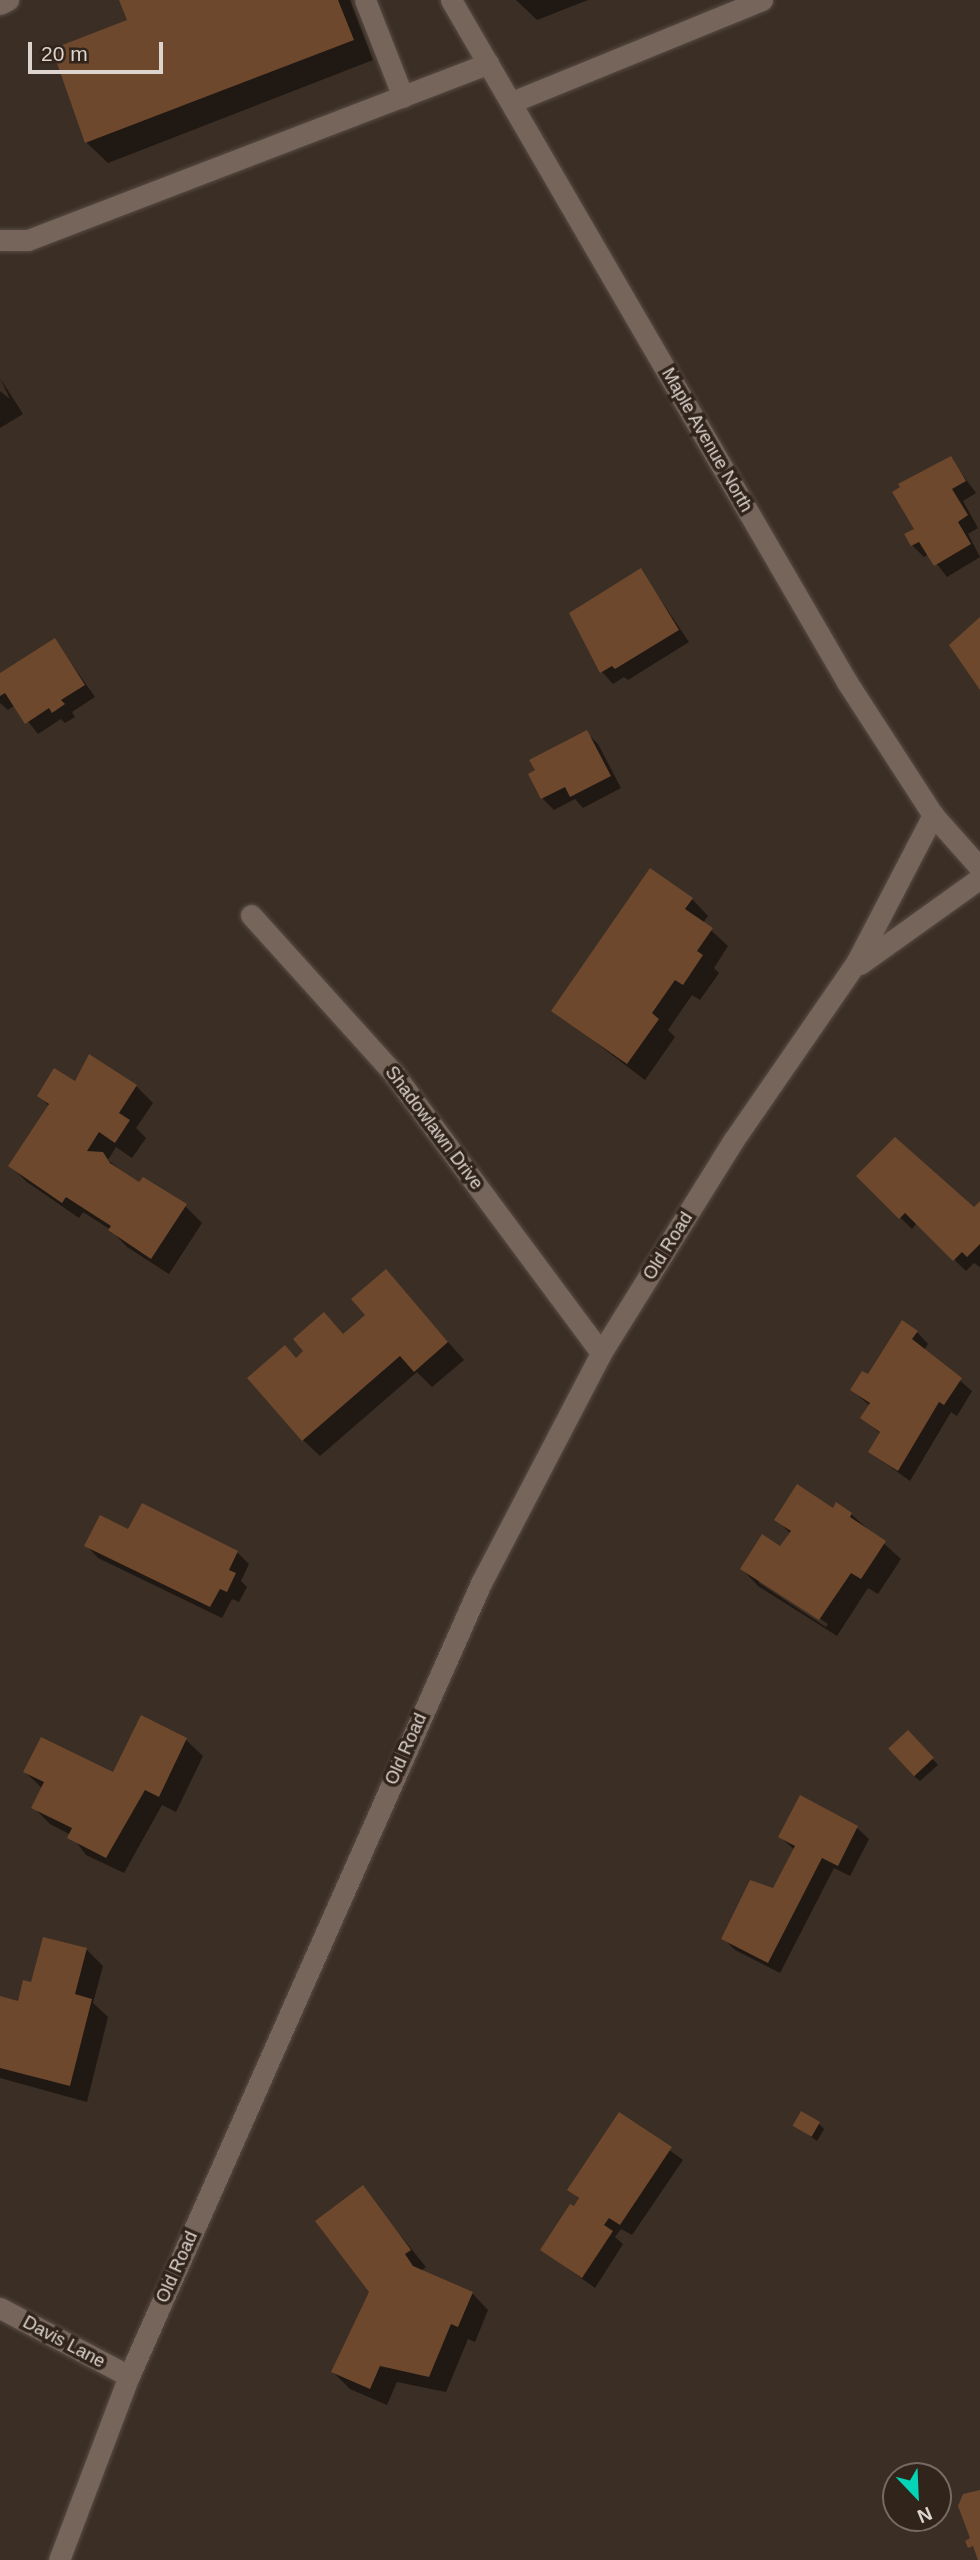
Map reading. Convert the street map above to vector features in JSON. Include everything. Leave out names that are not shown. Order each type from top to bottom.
[{"type":"street","points":[[0,4],[8,0]]},
{"type":"street","points":[[365,0],[403,97]]},
{"type":"street","name":"Maple Avenue North","points":[[451,0],[847,682],[933,815],[980,868]]},
{"type":"street","points":[[512,102],[762,0]]},
{"type":"street","points":[[0,240],[28,240],[488,63]]},
{"type":"street","name":"Old Road","points":[[59,2560],[129,2376],[481,1583],[601,1353],[733,1141],[842,984],[933,815]]},
{"type":"street","name":"Old Road","points":[[842,984],[860,964],[980,878]]},
{"type":"street","name":"Shadowlawn Drive","points":[[251,915],[394,1074],[601,1353]]},
{"type":"street","name":"Davis Lane","points":[[0,2308],[129,2376]]},
{"type":"building","points":[[119,0],[338,0],[354,40],[85,143],[52,49],[127,20]]},
{"type":"building","points":[[951,456],[966,481],[952,489],[968,515],[958,522],[971,544],[934,566],[919,542],[911,546],[904,534],[914,529],[892,492],[900,487],[898,484]]},
{"type":"building","points":[[641,568],[679,630],[615,669],[612,666],[600,673],[569,613]]},
{"type":"building","points":[[980,617],[980,690],[949,645]]},
{"type":"building","points":[[55,638],[85,685],[61,700],[65,704],[52,713],[49,708],[25,724],[5,693],[0,696],[0,673]]},
{"type":"building","points":[[587,730],[611,776],[570,797],[565,787],[541,799],[528,774],[535,770],[529,760]]},
{"type":"building","points":[[650,868],[693,898],[685,909],[713,928],[697,951],[703,955],[683,985],[675,980],[652,1013],[659,1019],[627,1064],[551,1011]]},
{"type":"building","points":[[89,1054],[137,1085],[119,1113],[130,1120],[115,1143],[99,1132],[87,1151],[103,1152],[110,1163],[139,1182],[143,1177],[187,1204],[151,1259],[108,1230],[111,1226],[66,1197],[62,1203],[8,1166],[49,1104],[37,1096],[54,1068],[75,1081]]},
{"type":"building","points":[[895,1137],[974,1207],[980,1201],[980,1244],[967,1257],[962,1252],[953,1261],[905,1213],[899,1219],[856,1176]]},
{"type":"building","points":[[386,1269],[448,1342],[414,1372],[400,1356],[302,1441],[247,1378],[285,1345],[296,1358],[303,1351],[293,1339],[324,1312],[343,1334],[365,1315],[351,1299]]},
{"type":"building","points":[[902,1320],[918,1331],[912,1339],[962,1378],[944,1405],[939,1402],[898,1471],[868,1452],[880,1432],[860,1418],[870,1403],[850,1390],[862,1371],[868,1374]]},
{"type":"building","points":[[797,1484],[833,1508],[836,1502],[852,1513],[850,1517],[886,1541],[861,1579],[851,1573],[819,1620],[740,1569],[762,1534],[780,1546],[791,1531],[774,1520]]},
{"type":"building","points":[[142,1503],[238,1551],[229,1570],[236,1573],[227,1592],[220,1589],[210,1607],[84,1546],[100,1515],[128,1529]]},
{"type":"building","points":[[141,1715],[187,1738],[159,1797],[145,1790],[106,1858],[67,1838],[72,1828],[31,1808],[44,1782],[23,1772],[41,1737],[113,1772]]},
{"type":"building","points":[[908,1730],[934,1758],[914,1776],[888,1748]]},
{"type":"building","points":[[800,1795],[858,1826],[838,1866],[822,1858],[768,1963],[721,1939],[750,1880],[773,1888],[795,1846],[778,1837]]},
{"type":"building","points":[[43,1937],[87,1948],[75,1994],[92,1999],[70,2086],[0,2068],[0,1996],[18,2001],[23,1980],[31,1982]]},
{"type":"building","points":[[801,2111],[820,2122],[812,2137],[792,2126]]},
{"type":"building","points":[[619,2112],[672,2147],[620,2225],[609,2218],[604,2225],[613,2231],[582,2278],[540,2250],[570,2204],[574,2206],[579,2198],[567,2190]]},
{"type":"building","points":[[363,2185],[411,2250],[405,2254],[413,2266],[473,2292],[458,2327],[451,2324],[429,2377],[380,2366],[370,2389],[331,2372],[369,2292],[315,2221]]},
{"type":"building","points":[[980,2490],[978,2560],[973,2546],[968,2548],[965,2541],[970,2538],[958,2506],[963,2494]]}]
